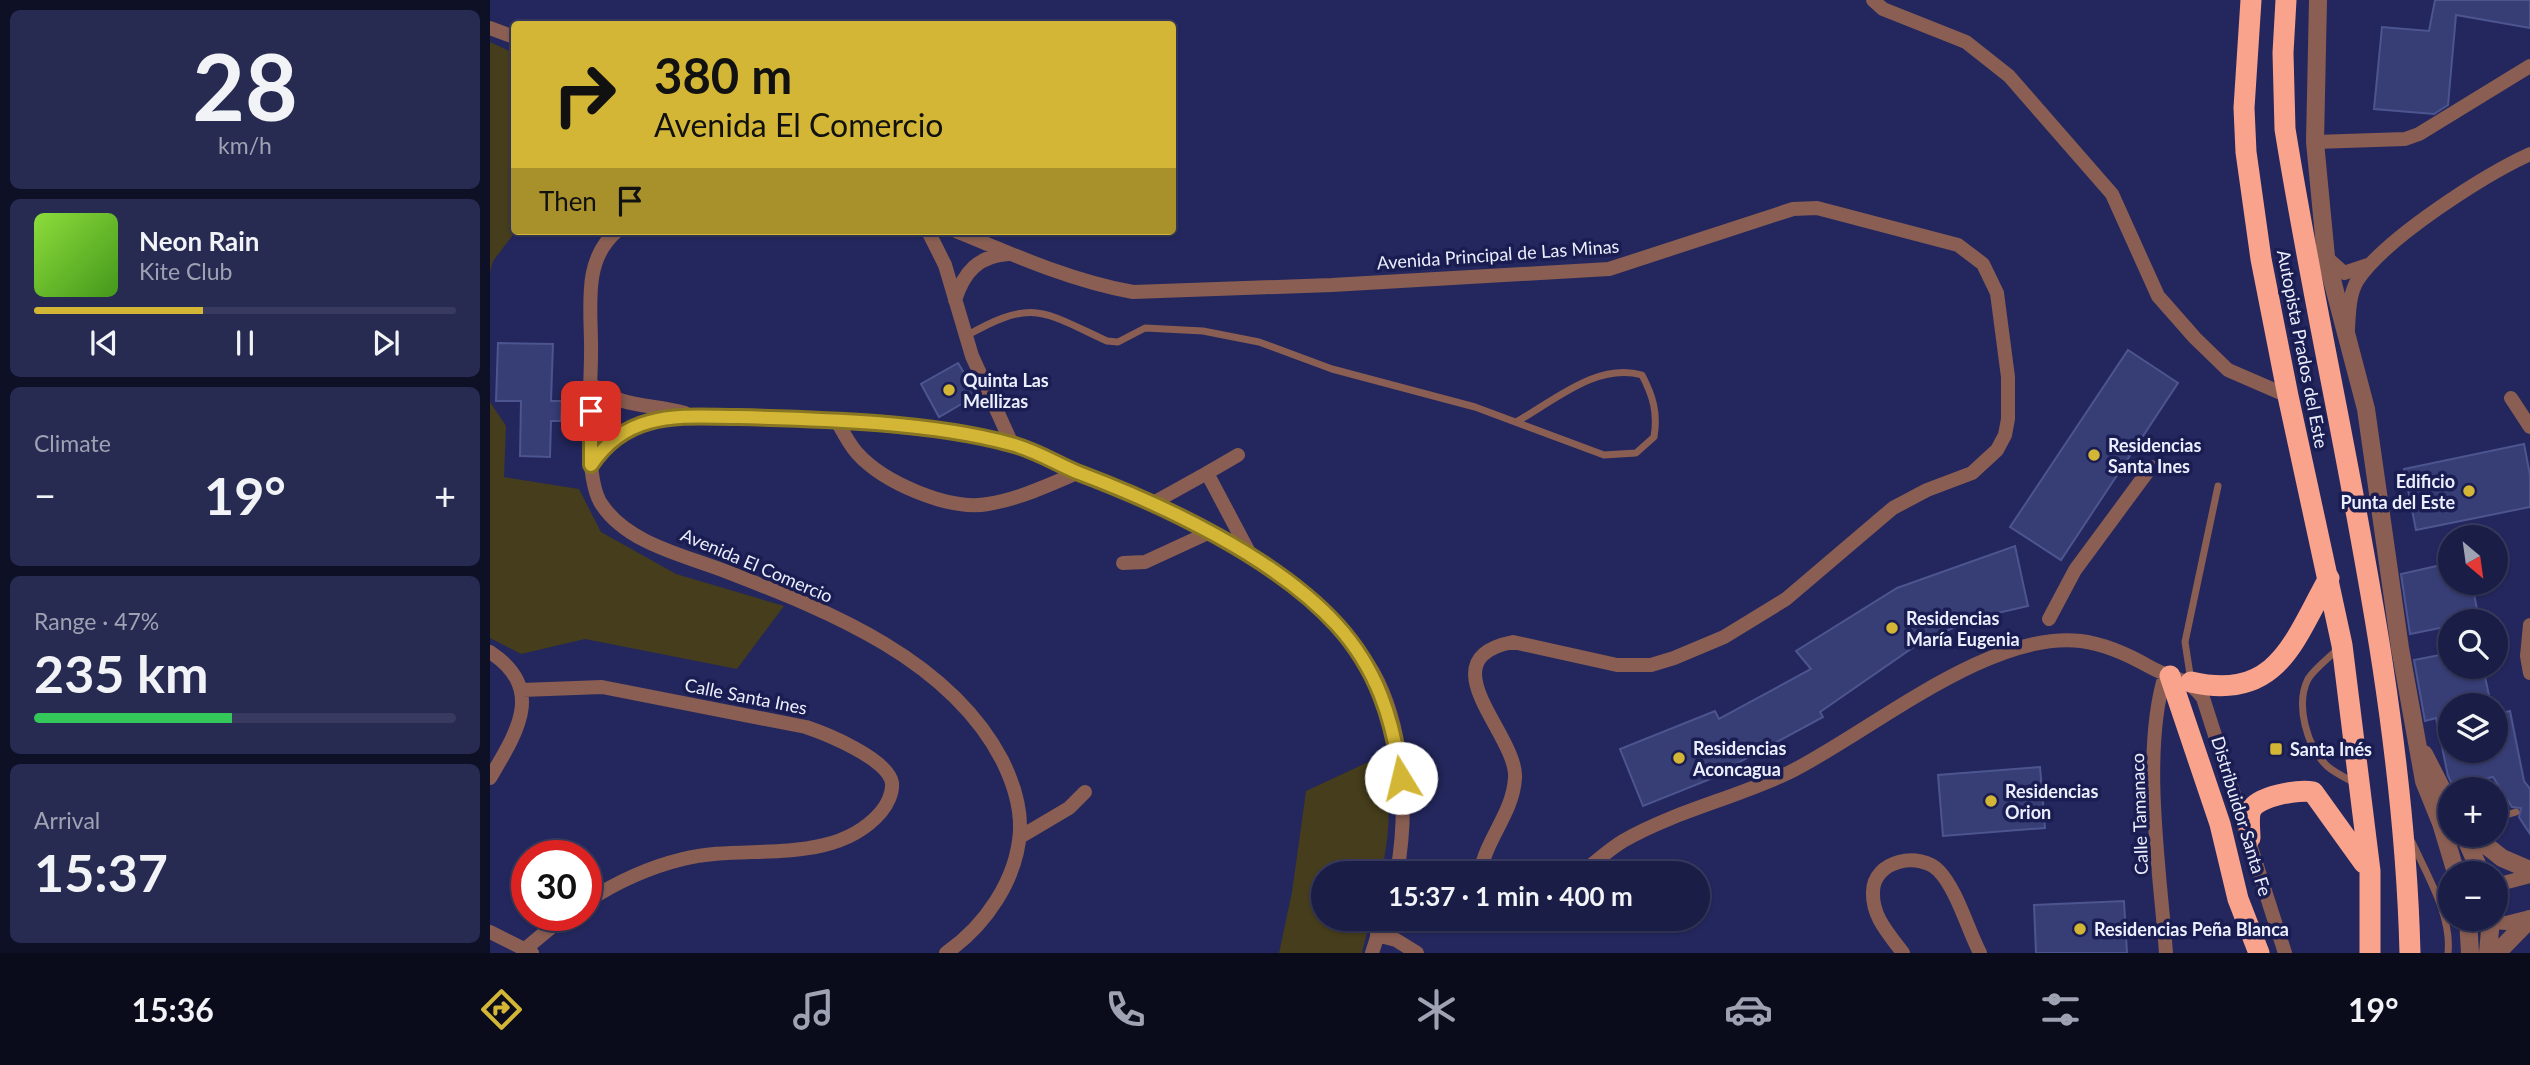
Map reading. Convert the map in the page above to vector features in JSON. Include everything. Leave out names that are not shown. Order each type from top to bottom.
[{"type":"highway","name":"Autopista Prados del Este","points":[[2251,0],[2244,108],[2246,152],[2261,259],[2342,645],[2370,871],[2370,953]]},
{"type":"highway","name":"Autopista Prados del Este","points":[[2286,0],[2283,53],[2286,129],[2387,693],[2403,822],[2410,953]]},
{"type":"highway","points":[[2191,682],[2215,687],[2244,685],[2271,669],[2292,647],[2329,578]]},
{"type":"highway","points":[[2167,676],[2220,824],[2238,899],[2259,953]]},
{"type":"highway","points":[[2250,838],[2251,810],[2258,802],[2301,789],[2313,792],[2370,871]]},
{"type":"street","points":[[1873,0],[1883,9],[1966,42],[2009,76],[2112,194],[2158,296],[2228,370],[2288,396]]},
{"type":"street","points":[[2318,0],[2315,142],[2326,257],[2366,409],[2400,648],[2424,780],[2441,823],[2452,861]]},
{"type":"street","points":[[490,28],[511,36]]},
{"type":"street","points":[[2315,142],[2405,139],[2419,134],[2530,66]]},
{"type":"street","points":[[2347,334],[2351,297],[2358,281],[2378,259],[2398,240],[2479,182],[2530,154]]},
{"type":"street","name":"Avenida Principal de Las Minas","points":[[965,235],[1009,254],[1103,286],[1133,292],[1477,278],[1609,269],[1768,215],[1793,209],[1817,208],[1958,245],[1983,264],[1997,293],[2010,400],[2005,435],[1997,450],[1972,473],[1927,490],[1893,508],[1786,599],[1724,636],[1674,658],[1651,664],[1601,664],[1527,642],[1513,642],[1501,644],[1480,660],[1475,670],[1478,696],[1510,747],[1516,777],[1508,810],[1483,861]]},
{"type":"street","name":"Avenida El Comercio","points":[[612,235],[603,243],[592,277],[591,465],[600,503],[629,533],[790,596],[883,645],[930,675],[960,699],[982,726],[1007,770],[1018,806],[1020,837],[1002,891],[970,936],[946,953]]},
{"type":"street","points":[[930,235],[941,254],[965,337],[1012,444]]},
{"type":"street","points":[[955,300],[966,273],[974,265],[985,258],[1009,254]]},
{"type":"street","points":[[2326,257],[2344,273],[2357,271],[2378,259]]},
{"type":"street","points":[[591,384],[609,398],[622,402],[668,408],[695,416]]},
{"type":"street","points":[[2511,398],[2530,427]]},
{"type":"street","points":[[591,465],[609,442],[635,427],[664,418],[695,416],[837,421],[948,432],[1012,444],[1153,503],[1252,557],[1315,604],[1358,650],[1374,674],[1396,742],[1401,778],[1403,839],[1400,861]]},
{"type":"street","points":[[837,421],[856,452],[889,481],[947,501],[985,505],[1015,497],[1079,472]]},
{"type":"street","points":[[1153,503],[1238,454]]},
{"type":"street","points":[[2049,619],[2076,570],[2151,467]]},
{"type":"street","points":[[1207,473],[1252,557]]},
{"type":"street","points":[[1122,563],[1144,562],[1208,533]]},
{"type":"street","points":[[2530,625],[2527,656],[2530,673]]},
{"type":"street","points":[[1596,861],[1621,842],[1655,825],[1752,790],[1793,770],[1960,672],[2025,646],[2082,641],[2133,657],[2167,676],[2191,682]]},
{"type":"street","points":[[490,652],[511,668],[522,690],[515,735],[490,778]]},
{"type":"street","name":"Calle Tamanaco","points":[[2166,953],[2154,776],[2157,700],[2167,676]]},
{"type":"street","name":"Distribuidor Santa Fe","points":[[2191,682],[2203,698],[2211,716],[2284,952]]},
{"type":"street","name":"Calle Santa Ines","points":[[522,690],[602,687],[806,727],[822,732],[869,757],[883,766],[890,776],[892,787],[884,809],[874,820],[840,839],[788,850],[687,858],[659,866],[602,894]]},
{"type":"street","points":[[2418,745],[2438,781]]},
{"type":"street","points":[[1020,837],[1069,808],[1085,792]]},
{"type":"street","points":[[2488,847],[2502,858],[2530,870]]},
{"type":"street","points":[[1903,953],[1879,920],[1872,889],[1880,875],[1891,864],[1921,860],[1938,870],[1950,887],[1980,953]]},
{"type":"street","points":[[2508,882],[2530,876]]},
{"type":"street","points":[[2508,923],[2530,918]]},
{"type":"street","points":[[2497,953],[2530,918]]},
{"type":"street","points":[[490,932],[528,952],[550,931]]},
{"type":"street","points":[[1372,953],[1378,931]]},
{"type":"street","points":[[2469,931],[2470,953]]},
{"type":"street","points":[[2488,953],[2490,931]]},
{"type":"street","points":[[1377,935],[1396,940],[1417,953]]},
{"type":"lane","points":[[965,337],[1019,311],[1044,313],[1107,341],[1118,342],[1145,328],[1203,331],[1259,342],[1332,369],[1475,407],[1604,455],[1625,456],[1647,446],[1654,437],[1657,424],[1655,405],[1642,375],[1616,371],[1597,376],[1516,422]]},
{"type":"lane","points":[[2191,682],[2185,642],[2217,486]]},
{"type":"lane","points":[[2342,645],[2308,679],[2303,702],[2306,730],[2315,752],[2329,768],[2360,786]]},
{"type":"lane","points":[[2508,814],[2516,812]]},
{"type":"lane","points":[[2403,822],[2435,892],[2449,938],[2448,953]]},
{"type":"shaded area","points":[[490,42],[511,52],[513,235],[493,261],[490,272]]},
{"type":"shaded area","points":[[490,402],[506,426],[504,477],[579,489],[601,532],[676,574],[784,606],[737,669],[585,639],[521,654],[490,638]]},
{"type":"shaded area","points":[[1379,757],[1389,815],[1383,861],[1311,861],[1311,931],[1367,931],[1362,953],[1279,953],[1292,892],[1306,791]]},
{"type":"building","points":[[2435,0],[2530,0],[2530,28],[2456,15],[2448,105],[2434,114],[2374,109],[2382,27],[2429,31]]},
{"type":"building","points":[[498,343],[553,344],[551,401],[562,401],[561,421],[551,421],[550,457],[520,456],[521,401],[496,401]]},
{"type":"building","name":"Residencias Santa Ines","points":[[2128,350],[2178,383],[2061,560],[2010,527]]},
{"type":"building","name":"Quinta Las Mellizas","points":[[958,363],[977,395],[939,417],[921,384]]},
{"type":"building","name":"Edificio Punta del Este","points":[[2524,444],[2530,475],[2530,507],[2416,530],[2404,469]]},
{"type":"building","points":[[2015,546],[2028,606],[1980,617],[1924,640],[1820,712],[1823,717],[1736,764],[1738,768],[1643,806],[1620,749],[1715,711],[1719,719],[1811,669],[1796,651],[1897,588]]},
{"type":"building","points":[[2438,566],[2438,595],[2474,595],[2477,609],[2438,609],[2438,628],[2410,634],[2401,574]]},
{"type":"building","points":[[2438,655],[2438,679],[2486,679],[2488,693],[2438,693],[2438,728],[2436,718],[2425,721],[2414,660]]},
{"type":"building","points":[[2510,711],[2524,781],[2530,789],[2530,834],[2519,817],[2521,808],[2512,807],[2508,801],[2508,777],[2448,776],[2445,763],[2508,763]]},
{"type":"building","name":"Residencias Orion","points":[[2040,767],[2045,828],[1943,836],[1938,775]]},
{"type":"building","name":"Residencias Peña Blanca","points":[[2124,901],[2127,953],[2036,953],[2034,905]]},
{"type":"place","name":"Quinta Las Mellizas","points":[[949,390]]},
{"type":"place","name":"Residencias Santa Ines","points":[[2094,455]]},
{"type":"place","name":"Edificio Punta del Este","points":[[2469,491]]},
{"type":"place","name":"Residencias María Eugenia","points":[[1892,628]]},
{"type":"place","name":"Santa Inés","points":[[2276,749]]},
{"type":"place","name":"Residencias Aconcagua","points":[[1679,758]]},
{"type":"place","name":"Residencias Orion","points":[[1991,801]]},
{"type":"place","name":"Residencias Peña Blanca","points":[[2080,929]]},
{"type":"route","points":[[591,411],[591,465],[609,442],[635,427],[664,418],[695,416],[837,421],[948,432],[1012,444],[1153,503],[1252,557],[1292,585],[1336,624],[1374,674],[1396,742],[1401,778]]}]
